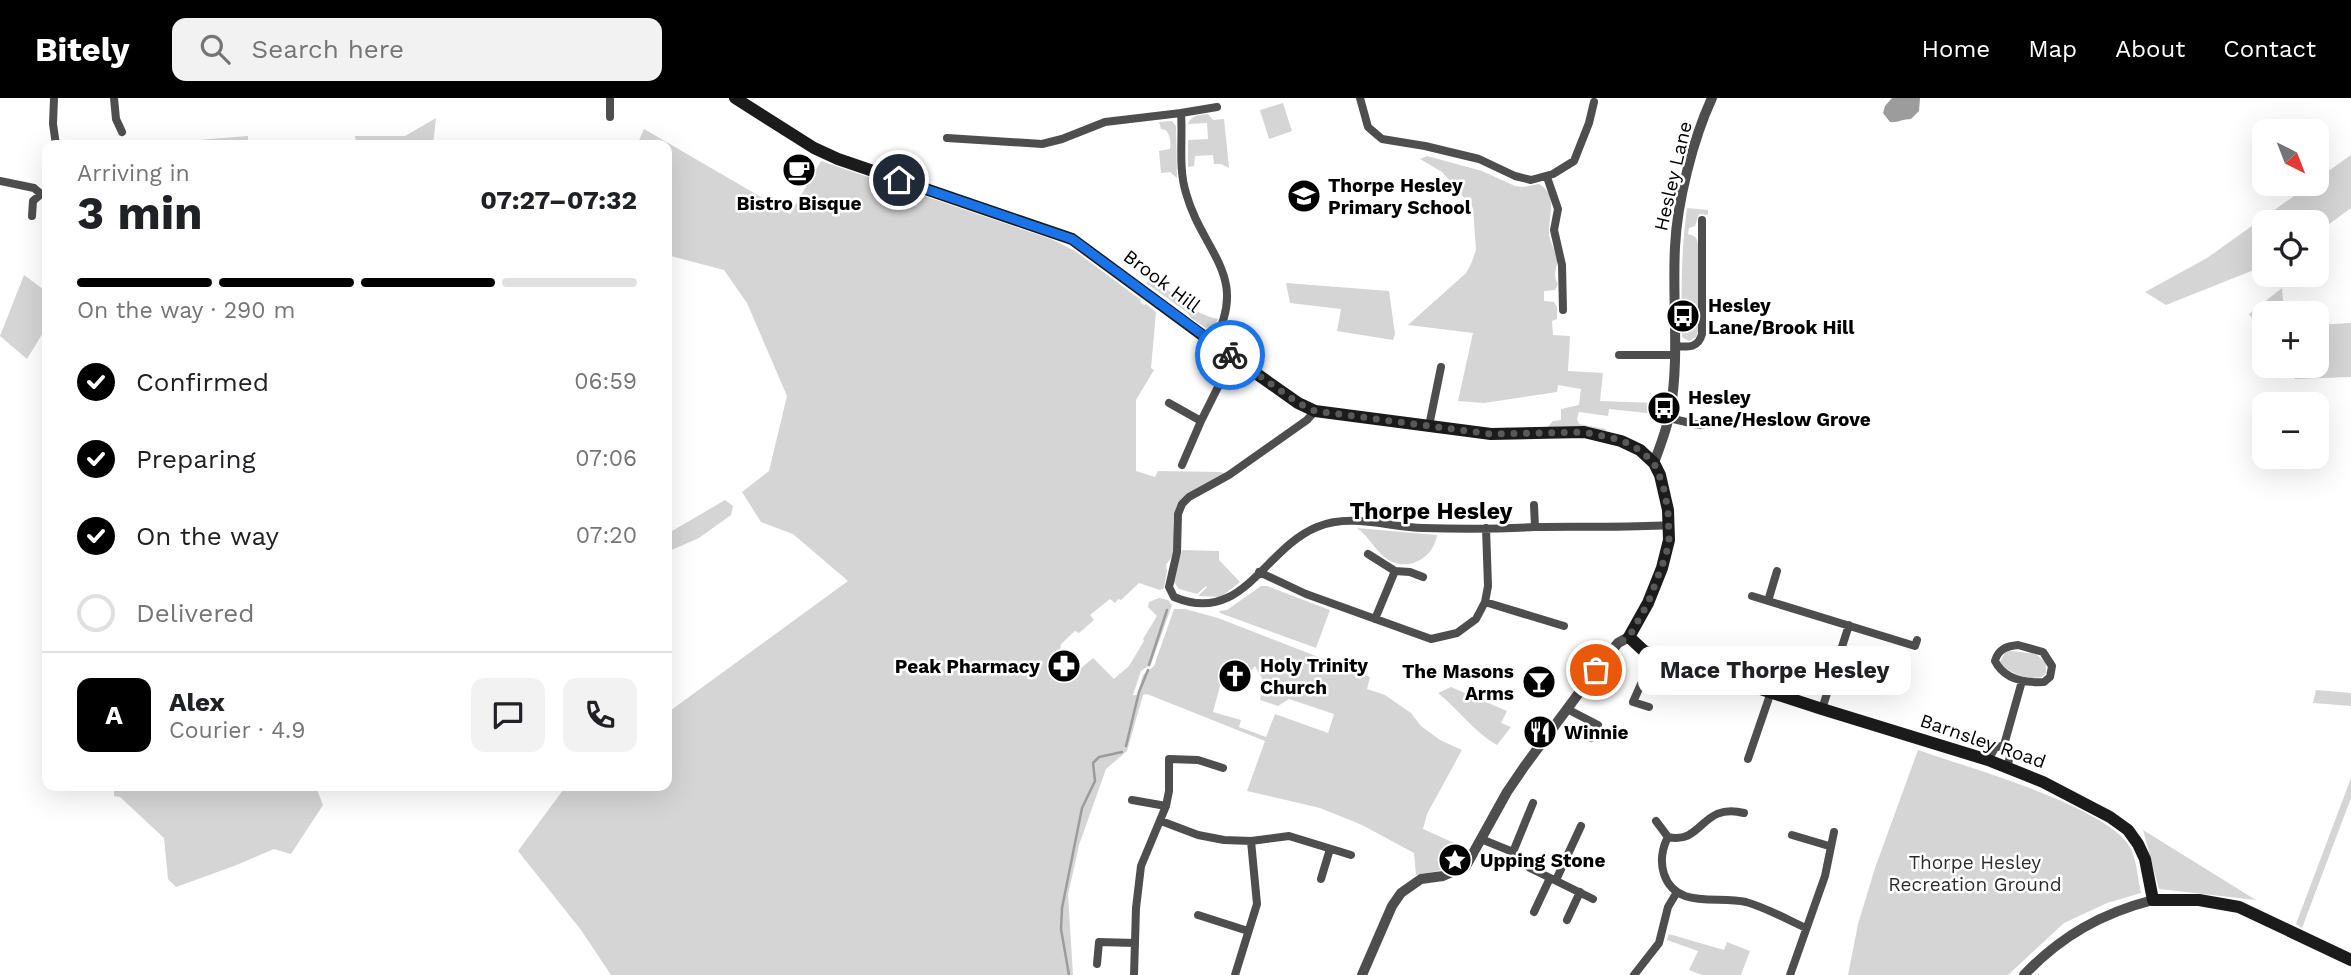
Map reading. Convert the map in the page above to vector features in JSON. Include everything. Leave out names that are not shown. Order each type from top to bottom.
[{"type":"main road","name":"Brook Hill","points":[[735,98],[814,148],[838,159],[1072,239],[1213,343],[1298,403],[1315,411],[1491,434],[1584,432],[1621,440],[1640,450],[1654,463]]},
{"type":"main road","points":[[1629,637],[1648,603],[1662,568],[1669,540],[1663,485],[1654,463]]},
{"type":"main road","name":"Barnsley Road","points":[[1629,637],[1644,651],[1654,655],[1989,760],[2043,782],[2110,817],[2128,830],[2145,859],[2153,900]]},
{"type":"main road","points":[[2153,900],[2199,900],[2239,907],[2351,960]]},
{"type":"street","points":[[54,98],[55,140]]},
{"type":"street","points":[[114,98],[116,119],[122,132]]},
{"type":"street","points":[[610,98],[610,117]]},
{"type":"street","points":[[1360,98],[1367,127],[1382,139],[1433,147],[1479,159],[1525,179],[1547,177],[1567,166],[1577,156],[1590,123],[1594,102]]},
{"type":"street","name":"Hesley Lane","points":[[1654,463],[1669,418],[1674,387],[1675,246],[1678,221],[1694,147],[1712,98]]},
{"type":"street","points":[[947,138],[1042,144],[1105,122],[1217,107]]},
{"type":"street","points":[[1181,113],[1185,192],[1216,254],[1227,291],[1227,308],[1223,323],[1213,343]]},
{"type":"street","points":[[1547,177],[1558,209],[1554,230],[1562,265],[1563,310]]},
{"type":"street","points":[[0,181],[34,188],[41,194],[33,201],[32,216]]},
{"type":"street","name":"Hesley Lane","points":[[1674,351],[1698,343],[1702,334],[1702,220]]},
{"type":"street","points":[[1619,355],[1674,351]]},
{"type":"street","points":[[1182,465],[1233,357]]},
{"type":"street","points":[[1429,426],[1441,367]]},
{"type":"street","points":[[1169,403],[1201,421]]},
{"type":"street","points":[[1315,411],[1307,420],[1229,475],[1189,497],[1182,504],[1178,514],[1177,552],[1169,587],[1174,597],[1218,604],[1239,592],[1294,540],[1317,527],[1342,520],[1420,528],[1669,525]]},
{"type":"street","points":[[1669,418],[1699,425],[1725,421]]},
{"type":"street","points":[[1534,505],[1535,527]]},
{"type":"street","points":[[1259,572],[1306,594],[1431,639],[1457,633],[1476,619],[1485,602],[1488,586],[1486,528]]},
{"type":"street","points":[[1368,554],[1395,571],[1410,572],[1423,577]]},
{"type":"street","points":[[1375,619],[1395,571]]},
{"type":"street","points":[[1768,601],[1777,571]]},
{"type":"street","points":[[1752,596],[1915,646],[1917,640]]},
{"type":"street","points":[[1485,602],[1564,626]]},
{"type":"street","points":[[1822,709],[1849,625]]},
{"type":"street","points":[[1362,975],[1392,906],[1401,892],[1421,879],[1457,872],[1466,866],[1507,792],[1618,643],[1629,637]]},
{"type":"street","points":[[2018,645],[2038,649],[2048,659],[2053,672],[2050,677],[2044,682],[2022,681],[1998,667],[1995,661],[1997,654],[2004,648],[2018,645]]},
{"type":"street","points":[[1649,707],[1633,702],[1654,655]]},
{"type":"street","points":[[2004,745],[2022,681]]},
{"type":"street","points":[[1748,759],[1771,692]]},
{"type":"street","points":[[1567,709],[1598,725],[1591,738]]},
{"type":"street","points":[[1989,760],[1995,748],[2004,745]]},
{"type":"street","points":[[2004,745],[2011,754],[2007,767]]},
{"type":"street","points":[[1134,975],[1141,866],[1166,806],[1169,759],[1198,760],[1223,768]]},
{"type":"street","points":[[1132,800],[1166,806]]},
{"type":"street","points":[[1513,852],[1533,803]]},
{"type":"street","points":[[1656,821],[1668,837],[1676,839],[1689,835],[1721,811],[1744,813]]},
{"type":"street","points":[[1161,821],[1198,835],[1251,841],[1289,836],[1351,855]]},
{"type":"street","points":[[1534,912],[1581,826]]},
{"type":"street","points":[[1790,975],[1825,876],[1833,832]]},
{"type":"street","points":[[1793,835],[1829,846]]},
{"type":"street","points":[[1668,837],[1663,849],[1662,869],[1665,879],[1676,892],[1700,900],[1744,902],[1807,928]]},
{"type":"street","points":[[1481,839],[1513,852],[1530,868],[1593,899]]},
{"type":"street","points":[[1234,975],[1257,904],[1251,841]]},
{"type":"street","points":[[1321,879],[1330,849]]},
{"type":"street","points":[[1567,920],[1580,892]]},
{"type":"street","points":[[1634,975],[1659,943],[1668,907],[1676,892]]},
{"type":"street","points":[[2024,975],[2060,942],[2089,923],[2121,908],[2153,900]]},
{"type":"street","points":[[1198,915],[1248,931]]},
{"type":"street","points":[[1097,964],[1099,942],[1135,943]]},
{"type":"green space","points":[[1283,103],[1292,131],[1269,139],[1260,110]]},
{"type":"green space","points":[[1208,114],[1213,120],[1224,119],[1229,168],[1214,164],[1213,155],[1195,156],[1194,166],[1188,167],[1188,140],[1208,139],[1207,123],[1188,124],[1189,121],[1199,115]]},
{"type":"green space","points":[[436,118],[434,140],[355,140],[355,136],[405,136]]},
{"type":"green space","points":[[1172,121],[1176,126],[1177,178],[1170,172],[1161,173],[1159,151],[1170,149],[1170,144],[1166,130],[1161,129],[1159,122]]},
{"type":"green space","points":[[644,129],[663,140],[639,140]]},
{"type":"green space","points":[[248,136],[248,140],[198,140]]},
{"type":"green space","points":[[672,145],[790,214],[821,161],[1051,239],[1075,251],[1141,300],[1140,302],[1156,312],[1151,368],[1154,370],[1136,400],[1136,471],[1155,477],[1158,471],[1219,472],[1224,475],[1192,493],[1177,506],[1173,520],[1173,551],[1166,564],[1164,588],[1160,590],[1139,583],[1121,600],[1118,599],[1115,603],[1110,599],[1090,615],[1094,620],[1079,633],[1075,631],[1061,644],[1059,657],[1054,665],[1067,680],[1093,658],[1114,679],[1129,666],[1144,641],[1157,616],[1148,607],[1149,602],[1159,598],[1168,600],[1172,605],[1151,664],[1141,671],[1133,695],[1137,695],[1143,675],[1154,666],[1174,609],[1185,609],[1218,618],[1370,677],[1367,689],[1385,695],[1411,713],[1421,726],[1440,740],[1462,750],[1427,814],[1423,829],[1470,850],[1465,857],[1446,869],[1416,875],[1414,853],[1362,825],[1320,808],[1247,791],[1265,741],[1147,694],[1143,695],[1127,751],[1106,769],[1079,845],[1068,895],[1073,975],[611,975],[581,930],[518,851],[562,791],[672,791],[672,709],[848,581],[793,534],[761,522],[742,492],[769,471],[787,396],[747,303],[724,270],[672,256]],"holes":[[[1226,664],[1250,672],[1255,666],[1263,680],[1260,700],[1278,706],[1289,699],[1334,714],[1328,733],[1275,714],[1266,737],[1239,727],[1241,720],[1213,712]]]},
{"type":"green space","points":[[2351,155],[2351,208],[2329,224],[2329,210],[2274,210],[2294,196],[2329,196],[2329,171]]},
{"type":"green space","points":[[1427,156],[1482,171],[1515,186],[1539,184],[1545,188],[1551,199],[1549,234],[1557,258],[1555,277],[1558,284],[1555,290],[1544,291],[1544,301],[1554,302],[1557,307],[1557,319],[1552,321],[1553,335],[1570,336],[1568,371],[1603,373],[1600,401],[1656,403],[1656,414],[1609,409],[1608,416],[1579,412],[1579,424],[1606,429],[1605,433],[1547,428],[1553,421],[1561,420],[1561,409],[1579,405],[1581,389],[1558,385],[1557,392],[1484,403],[1458,401],[1473,333],[1408,325],[1466,273],[1476,250],[1473,208],[1442,172],[1420,159]]},
{"type":"green space","points":[[1687,208],[1708,210],[1708,215],[1699,214],[1695,226],[1689,228],[1688,234],[1695,236],[1697,240],[1699,269],[1698,331],[1696,337],[1689,341],[1682,337],[1683,256]]},
{"type":"green space","points":[[2252,226],[2252,271],[2166,305],[2145,292],[2207,258]]},
{"type":"green space","points":[[24,275],[42,288],[42,334],[27,359],[0,336]]},
{"type":"green space","points":[[1155,279],[1192,308],[1218,319],[1215,324],[1206,328],[1146,283]]},
{"type":"green space","points":[[1286,283],[1389,291],[1395,334],[1393,340],[1337,331],[1341,309],[1290,303]]},
{"type":"green space","points":[[2282,288],[2283,301],[2266,301]]},
{"type":"green space","points":[[2351,323],[2351,377],[2329,378],[2329,324]]},
{"type":"green space","points":[[725,500],[733,506],[731,515],[699,538],[672,550],[672,531]]},
{"type":"green space","points":[[1357,528],[1437,535],[1430,552],[1423,558],[1408,564],[1399,564],[1383,556]]},
{"type":"green space","points":[[1182,550],[1219,551],[1219,560],[1240,582],[1221,597],[1198,596],[1206,586],[1197,594],[1179,589],[1173,581]]},
{"type":"green space","points":[[1261,586],[1330,610],[1316,648],[1220,613],[1219,611],[1227,610]]},
{"type":"green space","points":[[2005,652],[2036,654],[2046,663],[2046,673],[2042,677],[2030,678],[2008,670],[2000,662]]},
{"type":"green space","points":[[1451,687],[1507,711],[1501,723],[1511,727],[1497,745],[1481,734],[1438,693]]},
{"type":"green space","points":[[2316,690],[2351,693],[2351,706],[2313,703]]},
{"type":"green space","name":"Thorpe Hesley Recreation Ground","points":[[1918,750],[2036,790],[2098,819],[2120,835],[2132,851],[2141,893],[2107,903],[2064,923],[2008,975],[1848,975],[1858,924],[1875,868]]},
{"type":"green space","points":[[2351,778],[2351,798],[2302,928],[2296,924]]},
{"type":"green space","points":[[114,791],[318,791],[323,805],[291,854],[274,849],[176,887],[168,879],[164,838],[120,797],[114,796]]},
{"type":"green space","points":[[2143,830],[2256,900],[2159,889]]},
{"type":"green space","points":[[1669,934],[1724,950],[1727,942],[1750,951],[1741,975],[1702,975],[1689,970],[1698,951],[1667,940]]},
{"type":"shaded area","points":[[1892,98],[1920,98],[1919,111],[1911,119],[1890,122],[1883,113]]},
{"type":"waterway","points":[[1149,665],[1167,610]]},
{"type":"waterway","points":[[1126,746],[1139,692],[1148,670]]},
{"type":"waterway","points":[[1069,975],[1061,929],[1062,908],[1082,808],[1095,781],[1093,763],[1099,757],[1122,752]]},
{"type":"way so far","points":[[1230,355],[1298,403],[1315,411],[1491,434],[1584,432],[1621,440],[1640,450],[1654,463],[1663,485],[1669,525],[1666,555],[1648,603],[1629,637],[1618,643],[1596,670]]},
{"type":"place","name":"Bistro Bisque","points":[[799,170]]},
{"type":"place","name":"Thorpe Hesley Primary School","points":[[1304,196]]},
{"type":"place","name":"Hesley Lane/Brook Hill","points":[[1683,316]]},
{"type":"place","name":"Hesley Lane/Heslow Grove","points":[[1664,408]]},
{"type":"place","name":"Peak Pharmacy","points":[[1064,666]]},
{"type":"place","name":"Mace Thorpe Hesley","points":[[1596,670]]},
{"type":"place","name":"Holy Trinity Church","points":[[1235,676]]},
{"type":"place","name":"The Masons Arms","points":[[1539,682]]},
{"type":"place","name":"Winnie","points":[[1540,732]]},
{"type":"place","name":"Upping Stone","points":[[1455,860]]},
{"type":"district","name":"Thorpe Hesley","points":[[1431,511]]},
{"type":"route","points":[[899,180],[1072,239],[1230,355]]}]
